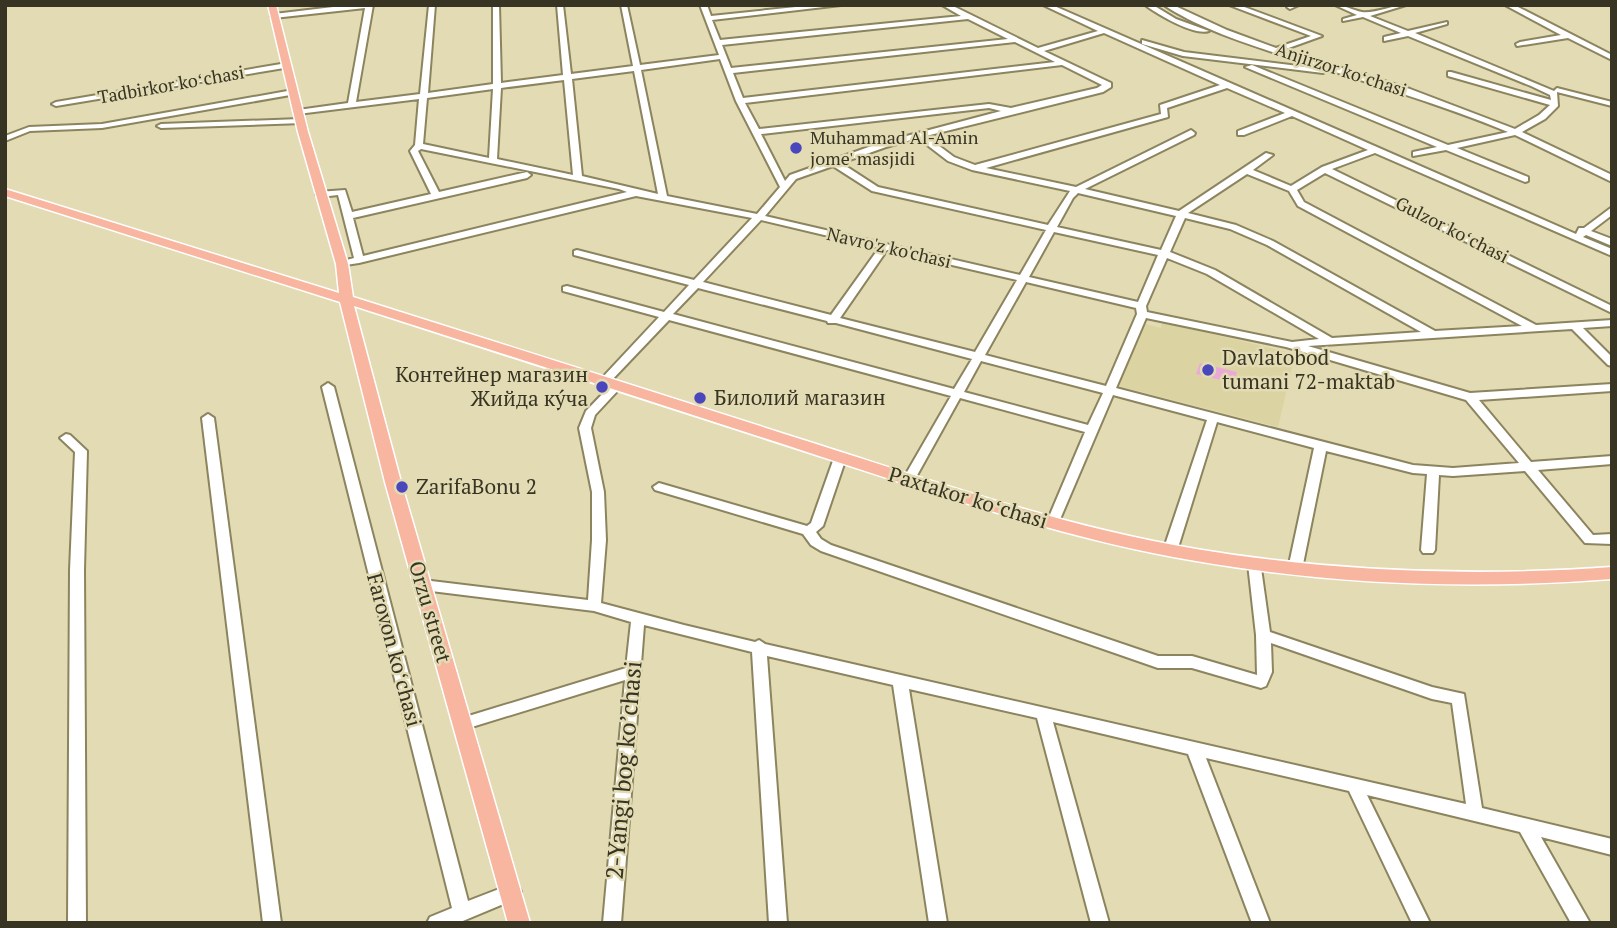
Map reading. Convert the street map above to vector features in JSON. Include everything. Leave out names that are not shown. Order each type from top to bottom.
[{"type":"main road","name":"Orzu street","points":[[273,11],[299,117],[331,192],[346,300],[519,923]]},
{"type":"main road","name":"Paxtakor koʻchasi","points":[[5,192],[1052,524],[1170,551],[1295,569],[1405,578],[1499,580],[1561,579],[1612,573]]},
{"type":"street","points":[[273,11],[370,5],[352,104]]},
{"type":"street","points":[[432,5],[419,146],[414,151],[436,195]]},
{"type":"street","points":[[493,162],[497,86],[496,5]]},
{"type":"street","points":[[560,5],[578,178]]},
{"type":"street","points":[[624,5],[663,198]]},
{"type":"street","points":[[703,5],[740,101],[784,187]]},
{"type":"street","points":[[707,18],[838,5]]},
{"type":"street","points":[[594,606],[600,540],[598,492],[585,428],[590,414],[611,383],[666,316],[793,177],[919,135],[1100,90],[1108,85],[945,5]]},
{"type":"street","points":[[1046,5],[1102,32],[1375,150],[1581,234],[1612,243]]},
{"type":"street","points":[[1148,5],[1174,20],[1314,71]]},
{"type":"street","name":"Anjirzor koʻchasi","points":[[1167,5],[1277,50],[1408,92],[1516,133],[1575,158],[1611,178]]},
{"type":"street","points":[[1232,5],[1318,36],[1277,50]]},
{"type":"street","points":[[1338,5],[1556,96],[1555,104],[1516,133],[1443,146],[1416,154]]},
{"type":"street","points":[[1345,20],[1403,5]]},
{"type":"street","points":[[1508,5],[1612,58]]},
{"type":"street","points":[[716,43],[968,17]]},
{"type":"street","points":[[1387,39],[1445,23]]},
{"type":"street","points":[[1038,50],[1113,29],[1183,54],[1314,71],[1331,69]]},
{"type":"street","points":[[1520,44],[1569,36]]},
{"type":"street","points":[[727,71],[1019,40]]},
{"type":"street","points":[[161,126],[299,117],[352,104],[722,57]]},
{"type":"street","points":[[740,101],[1064,62]]},
{"type":"street","name":"Tadbirkor koʻchasi","points":[[56,104],[287,65]]},
{"type":"street","points":[[1248,67],[1525,179]]},
{"type":"street","points":[[1451,74],[1555,104]]},
{"type":"street","points":[[975,168],[1165,116],[1163,107],[1227,85]]},
{"type":"street","points":[[1557,90],[1612,104]]},
{"type":"street","points":[[5,139],[29,129],[102,126],[293,92]]},
{"type":"street","points":[[755,132],[989,106],[1010,111]]},
{"type":"street","points":[[1241,133],[1293,113]]},
{"type":"street","points":[[909,479],[1021,278],[1076,190],[1191,133]]},
{"type":"street","points":[[919,135],[951,159],[975,168],[1182,213],[1253,234],[1432,334]]},
{"type":"street","name":"Navro'z ko'chasi","points":[[419,146],[759,217],[1288,344]]},
{"type":"street","points":[[1292,189],[1325,169],[1375,150]]},
{"type":"street","points":[[1052,524],[1182,213],[1269,155]]},
{"type":"street","points":[[834,162],[875,188],[1165,254],[1211,272],[1328,341]]},
{"type":"street","name":"Gulzor koʻchasi","points":[[1325,169],[1612,310]]},
{"type":"street","points":[[1245,170],[1292,189],[1301,204],[1534,328]]},
{"type":"street","points":[[348,216],[527,175]]},
{"type":"street","points":[[331,192],[348,216],[359,260]]},
{"type":"street","points":[[342,264],[637,193]]},
{"type":"street","points":[[1520,204],[1581,234],[1612,253]]},
{"type":"street","points":[[1581,234],[1612,210]]},
{"type":"street","points":[[832,321],[884,247]]},
{"type":"street","points":[[577,253],[832,321],[1433,472],[1612,460]]},
{"type":"street","points":[[567,289],[1092,430]]},
{"type":"street","points":[[1288,344],[1612,323]]},
{"type":"street","points":[[1575,326],[1612,363]]},
{"type":"street","points":[[1288,344],[1470,397],[1612,387]]},
{"type":"street","name":"Farovon koʻchasi","points":[[328,387],[462,912]]},
{"type":"street","points":[[1470,397],[1590,540],[1612,538]]},
{"type":"street","points":[[208,418],[272,923]]},
{"type":"street","points":[[1170,551],[1213,418]]},
{"type":"street","points":[[66,438],[81,451],[77,570],[76,923]]},
{"type":"street","points":[[1295,569],[1321,445]]},
{"type":"street","points":[[808,531],[817,526],[840,458]]},
{"type":"street","points":[[1428,550],[1433,472]]},
{"type":"street","points":[[659,487],[808,531],[816,542],[826,548],[1158,662],[1192,662],[1261,682],[1265,672],[1255,564]]},
{"type":"street","points":[[423,585],[594,606],[900,681],[1612,847]]},
{"type":"street","name":"2-Yangi bog koʼchasi","points":[[612,923],[638,618]]},
{"type":"street","points":[[1263,635],[1432,693],[1459,698],[1475,814]]},
{"type":"street","points":[[759,646],[778,923]]},
{"type":"street","points":[[462,724],[632,672]]},
{"type":"street","points":[[900,681],[938,923]]},
{"type":"street","points":[[1043,714],[1100,923]]},
{"type":"street","points":[[1194,748],[1261,923]]},
{"type":"street","points":[[1354,785],[1421,923]]},
{"type":"street","points":[[1527,827],[1581,923]]},
{"type":"street","points":[[436,923],[512,892]]},
{"type":"shaded area","name":"Davlatobod tumani 72-maktab","points":[[1162,322],[1295,354],[1278,427],[1119,386],[1141,323],[1161,328]]},
{"type":"shaded area","points":[[1200,363],[1237,372],[1234,383],[1196,374]]},
{"type":"place","name":"Muhammad Al-Amin jome' masjidi","points":[[796,148]]},
{"type":"place","name":"Davlatobod tumani 72-maktab","points":[[1208,370]]},
{"type":"place","name":"Контейнер магазин Жийда ку́ча","points":[[602,387]]},
{"type":"place","name":"Билолий магазин","points":[[700,398]]},
{"type":"place","name":"ZarifaBonu 2","points":[[402,487]]}]
